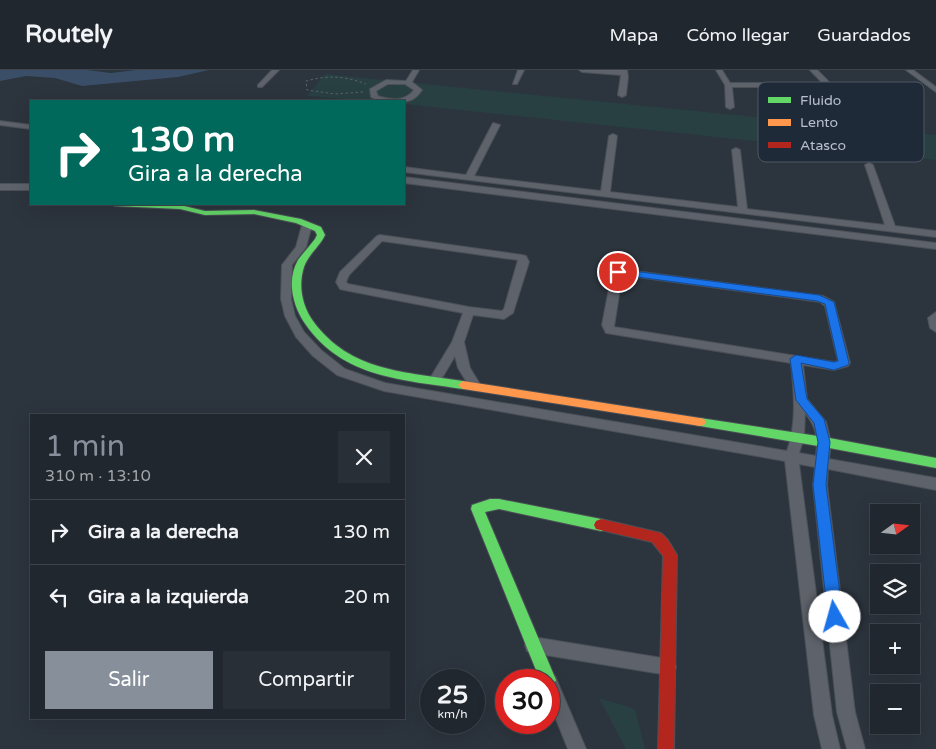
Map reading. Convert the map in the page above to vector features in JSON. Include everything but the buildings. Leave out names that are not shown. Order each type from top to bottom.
[{"type":"street","points":[[260,86],[276,70]]},
{"type":"street","points":[[408,83],[416,70]]},
{"type":"street","points":[[515,83],[521,70]]},
{"type":"street","points":[[582,70],[624,72],[622,94]]},
{"type":"street","points":[[719,70],[728,84],[730,107]]},
{"type":"street","points":[[813,70],[828,82]]},
{"type":"street","points":[[909,70],[936,90]]},
{"type":"street","points":[[922,70],[929,75]]},
{"type":"street","points":[[379,100],[375,97],[373,89],[380,84],[396,79],[413,85],[418,90],[417,94],[408,99],[400,100]]},
{"type":"street","points":[[728,84],[758,85]]},
{"type":"street","points":[[0,123],[30,127]]},
{"type":"street","points":[[469,178],[496,125]]},
{"type":"street","points":[[605,194],[613,136]]},
{"type":"street","points":[[736,150],[743,211]]},
{"type":"street","points":[[869,165],[891,229]]},
{"type":"street","points":[[405,170],[936,234]]},
{"type":"street","points":[[405,180],[936,246]]},
{"type":"street","points":[[0,187],[30,187]]},
{"type":"street","points":[[671,213],[672,203]]},
{"type":"street","points":[[123,205],[175,207],[205,213],[254,212],[298,221],[318,230],[321,235],[318,243],[303,261],[297,285],[299,305],[316,338],[330,350],[385,380],[435,380],[475,386],[824,442],[936,463]]},
{"type":"street","points":[[307,225],[303,241],[288,263],[286,298],[290,316],[300,334],[317,353],[341,372],[538,413],[936,484]]},
{"type":"street","points":[[379,238],[523,259],[508,312],[504,315],[469,311],[347,289],[341,282],[344,274],[379,238]]},
{"type":"street","points":[[303,241],[318,243]]},
{"type":"street","points":[[288,263],[303,261]]},
{"type":"street","points":[[617,273],[819,298],[827,301],[830,304],[844,363],[834,366],[796,359],[610,330],[608,325],[617,273]]},
{"type":"street","points":[[435,380],[458,342],[469,311]]},
{"type":"street","points":[[936,316],[933,318],[936,328]]},
{"type":"street","points":[[458,342],[464,368],[475,386]]},
{"type":"street","points":[[796,359],[801,400],[798,438],[791,457],[823,715],[831,749]]},
{"type":"street","points":[[538,413],[541,397]]},
{"type":"street","points":[[801,400],[820,422],[824,442],[820,485],[846,712],[854,749]]},
{"type":"street","points":[[543,669],[476,512],[477,508],[492,503],[659,539],[670,555],[666,749]]},
{"type":"street","points":[[533,645],[668,667]]},
{"type":"street","points":[[560,709],[577,749]]},
{"type":"path","points":[[328,76],[356,79],[373,89],[336,95],[307,90],[305,85],[306,81],[328,76]]},
{"type":"green space","points":[[325,74],[758,117],[758,141],[405,104],[405,100],[356,100],[307,96]]},
{"type":"green space","points":[[924,134],[936,135],[936,160],[924,159]]},
{"type":"green space","points":[[599,698],[635,709],[645,749],[626,749]]},
{"type":"water","points":[[0,70],[87,70],[111,73],[136,70],[209,70],[178,77],[82,86],[55,78],[26,76],[0,81]]},
{"type":"traffic: fast","points":[[137,205],[180,207],[205,213],[254,212],[298,221],[318,229],[321,235],[302,262],[298,272],[297,286],[303,312],[320,337],[336,352],[354,362],[375,370],[463,385]]},
{"type":"traffic: fast","points":[[700,422],[824,442],[936,463]]},
{"type":"traffic: fast","points":[[543,669],[477,509],[490,504],[499,504],[601,525]]},
{"type":"traffic: slow","points":[[463,385],[700,422]]},
{"type":"traffic: jam","points":[[601,525],[656,537],[670,555],[666,749]]},
{"type":"route","points":[[618,272],[819,298],[829,302],[844,363],[834,366],[796,359],[801,400],[820,422],[824,442],[820,485],[835,617]]}]
